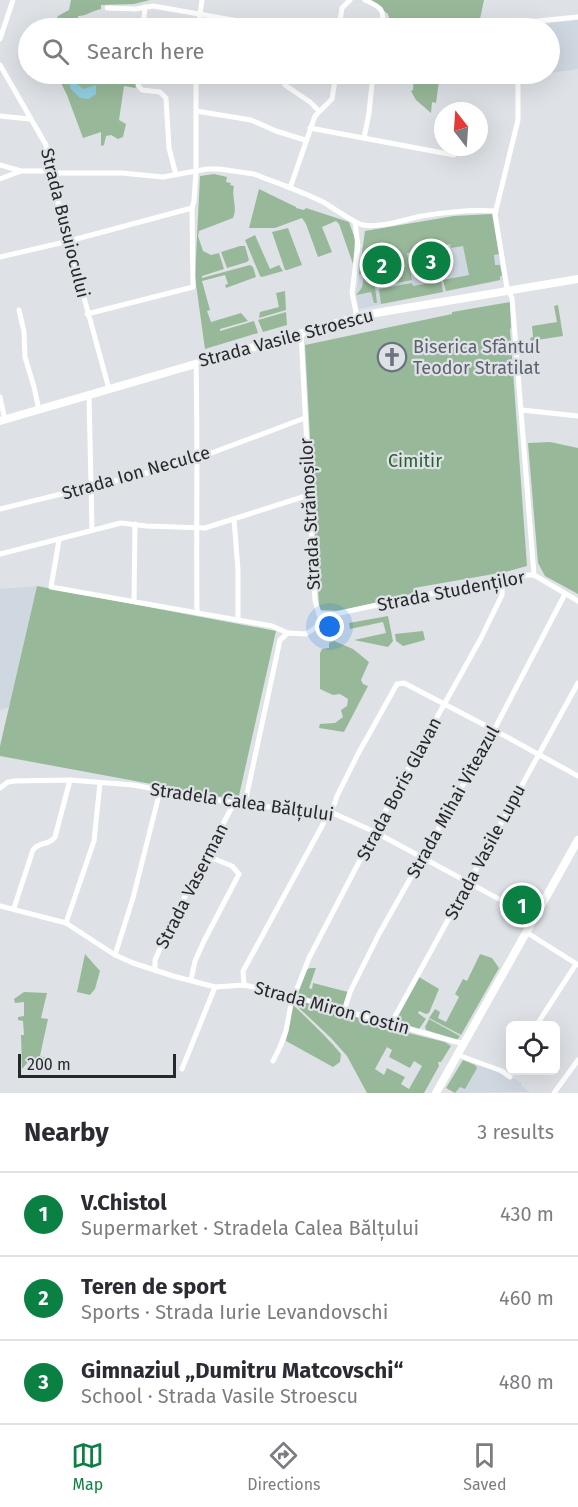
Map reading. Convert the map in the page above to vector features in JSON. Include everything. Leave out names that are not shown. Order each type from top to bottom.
[{"type":"main road","name":"Strada Vasile Stroescu","points":[[3,420],[357,317],[578,279]]},
{"type":"main road","points":[[436,1093],[578,840]]},
{"type":"street","points":[[0,39],[13,0]]},
{"type":"street","points":[[200,18],[202,0]]},
{"type":"street","points":[[340,18],[345,4],[350,0]]},
{"type":"street","points":[[365,0],[382,11],[384,18]]},
{"type":"street","points":[[107,8],[153,6],[218,18]]},
{"type":"street","points":[[143,18],[144,7]]},
{"type":"street","points":[[560,19],[578,17]]},
{"type":"street","name":"Strada Busuiocului","points":[[0,65],[46,145],[50,172],[109,389]]},
{"type":"street","points":[[140,84],[142,90],[160,92],[166,98],[169,147],[176,175]]},
{"type":"street","points":[[87,314],[193,286],[192,208],[196,172],[196,84]]},
{"type":"street","points":[[290,188],[310,128],[319,111],[332,99],[334,84]]},
{"type":"street","points":[[364,138],[372,84]]},
{"type":"street","points":[[518,84],[518,120],[496,211],[509,292],[512,298],[534,575]]},
{"type":"street","points":[[285,85],[319,111]]},
{"type":"street","points":[[196,111],[251,120],[306,140]]},
{"type":"street","points":[[0,116],[30,119]]},
{"type":"street","points":[[310,128],[434,151]]},
{"type":"street","points":[[0,165],[21,171],[122,173],[164,177],[219,169],[243,171],[321,201],[365,225],[380,225],[443,213],[496,211]]},
{"type":"street","points":[[0,179],[21,171]]},
{"type":"street","points":[[0,257],[192,208]]},
{"type":"street","points":[[356,222],[358,246],[352,293],[357,317]]},
{"type":"street","points":[[19,310],[24,332],[25,357],[39,410]]},
{"type":"street","name":"Strada Strămoșilor","points":[[288,633],[311,633],[321,621],[315,605],[301,333]]},
{"type":"street","points":[[196,363],[197,613]]},
{"type":"street","points":[[89,395],[92,530]]},
{"type":"street","points":[[0,397],[3,420]]},
{"type":"street","points":[[522,410],[578,416]]},
{"type":"street","name":"Strada Ion Neculce","points":[[0,509],[141,475],[198,458],[305,418]]},
{"type":"street","points":[[0,554],[121,523],[205,528],[309,495]]},
{"type":"street","points":[[234,519],[238,570],[238,620]]},
{"type":"street","points":[[134,601],[135,524]]},
{"type":"street","points":[[59,540],[51,587],[272,626],[288,633],[280,640],[277,648],[245,804]]},
{"type":"street","name":"Strada Studenților","points":[[319,614],[335,614],[502,581],[521,575],[534,575],[578,601]]},
{"type":"street","name":"Strada Boris Glavan","points":[[273,1061],[286,1031],[293,997],[309,958],[502,595],[502,581]]},
{"type":"street","name":"Strada Mihai Viteazul","points":[[344,1011],[350,992],[379,934],[494,730],[565,594]]},
{"type":"street","points":[[244,985],[243,971],[332,811],[337,796],[394,686],[400,682],[578,776]]},
{"type":"street","name":"Strada Vasile Lupu","points":[[392,1022],[578,683]]},
{"type":"street","points":[[14,908],[33,850],[39,844],[48,843],[55,837],[70,780]]},
{"type":"street","name":"Stradela Calea Bălțului","points":[[0,788],[8,782],[15,781],[70,780],[134,785],[234,803],[329,813],[350,819],[534,918]]},
{"type":"street","points":[[66,923],[94,841],[100,783]]},
{"type":"street","points":[[115,955],[134,898],[160,791]]},
{"type":"street","name":"Strada Vaserman","points":[[155,969],[155,960],[166,933],[234,803]]},
{"type":"street","points":[[190,980],[204,940],[239,874],[232,866],[207,856]]},
{"type":"street","name":"Strada Miron Costin","points":[[0,906],[66,923],[115,955],[174,976],[215,987],[244,985],[392,1022],[464,1044]]},
{"type":"street","points":[[526,932],[577,965],[539,1021]]},
{"type":"street","points":[[182,1069],[215,987]]},
{"type":"street","points":[[458,1055],[502,1071],[510,1077]]},
{"type":"street","points":[[554,1093],[578,1060]]},
{"type":"shaded area","points":[[578,20],[578,69],[560,72],[560,22]]},
{"type":"shaded area","points":[[493,214],[503,280],[359,309],[356,295],[365,231],[454,216]]},
{"type":"shaded area","points":[[37,586],[9,707],[0,710],[0,589]]},
{"type":"shaded area","points":[[472,1064],[490,1068],[509,1079],[511,1077],[522,1083],[521,1086],[530,1092],[455,1093]]},
{"type":"green space","points":[[71,0],[150,0],[134,4],[101,5],[101,9],[78,16],[78,18],[57,18],[69,10]]},
{"type":"green space","points":[[370,0],[484,0],[480,18],[389,18],[388,14]]},
{"type":"green space","points":[[62,84],[140,84],[135,88],[124,86],[119,120],[126,124],[123,137],[118,139],[111,135],[106,136],[104,145],[101,146],[101,132],[83,138]]},
{"type":"green space","points":[[413,84],[439,84],[436,102],[432,102],[431,113],[416,100],[411,91]]},
{"type":"green space","points":[[214,174],[227,177],[226,182],[234,186],[235,210],[233,218],[199,231],[198,236],[203,251],[211,255],[219,253],[224,269],[202,276],[202,278],[250,265],[256,277],[226,288],[225,285],[228,284],[225,275],[202,281],[210,310],[207,311],[211,322],[241,313],[248,321],[220,329],[220,331],[254,321],[258,333],[205,349],[195,277],[200,176]]},
{"type":"green space","points":[[259,189],[296,208],[304,210],[306,208],[349,222],[355,239],[353,264],[336,221],[322,227],[332,252],[318,257],[302,218],[275,228],[249,228]]},
{"type":"green space","points":[[492,214],[499,254],[494,255],[495,265],[500,265],[502,276],[500,280],[446,291],[443,280],[469,275],[463,246],[451,248],[450,244],[407,253],[412,280],[375,287],[377,303],[374,303],[371,292],[356,295],[362,288],[364,275],[359,274],[365,231],[454,216]]},
{"type":"green space","points":[[288,228],[302,265],[285,270],[272,232]]},
{"type":"green space","points":[[255,235],[270,269],[279,265],[283,271],[260,276],[245,240]]},
{"type":"green space","points":[[245,246],[249,260],[227,268],[221,252]]},
{"type":"green space","points":[[441,281],[443,292],[381,304],[379,289]]},
{"type":"green space","points":[[285,291],[286,310],[259,318],[260,312],[279,307],[276,293]]},
{"type":"green space","name":"Cimitir","points":[[510,302],[527,566],[414,588],[415,593],[342,611],[321,610],[305,345],[452,314],[452,312]]},
{"type":"green space","points":[[558,305],[563,336],[531,341],[532,326],[557,322],[554,306]]},
{"type":"green space","points":[[286,312],[287,325],[263,332],[258,320]]},
{"type":"green space","points":[[550,442],[578,448],[578,594],[545,576],[538,563],[528,443]]},
{"type":"green space","points":[[37,586],[276,631],[238,800],[0,756],[0,746]]},
{"type":"green space","points":[[388,616],[393,641],[388,647],[354,640],[386,633],[383,622],[350,629],[349,623]]},
{"type":"green space","points":[[423,631],[425,640],[403,646],[396,641],[395,634]]},
{"type":"green space","points":[[334,641],[353,649],[369,662],[361,680],[368,686],[344,732],[319,728],[320,724],[335,723],[343,717],[341,710],[347,706],[348,699],[340,694],[333,695],[320,689],[320,653],[322,649],[329,648],[329,643]]},
{"type":"green space","points":[[85,954],[100,971],[95,989],[90,995],[77,992]]},
{"type":"green space","points":[[480,954],[492,958],[499,968],[461,1035],[429,1018],[435,1009],[440,1012],[438,1018],[446,1022],[459,997],[455,994],[463,979],[467,981]]},
{"type":"green space","points":[[316,968],[309,988],[312,989],[313,983],[348,992],[342,1008],[297,996],[296,993],[306,970]]},
{"type":"green space","points":[[419,977],[439,989],[429,1013],[419,1011],[418,1013],[426,1019],[419,1029],[398,1022],[396,1018]]},
{"type":"green space","points":[[24,992],[47,993],[41,1018],[48,1019],[40,1056],[46,1058],[33,1064],[28,1062],[22,1069],[23,1021],[18,1020],[18,1017],[24,1016],[24,1002],[15,1003],[14,999]]},
{"type":"green space","points":[[295,999],[354,1016],[372,1024],[445,1042],[451,1046],[441,1062],[438,1062],[439,1066],[424,1093],[367,1093],[347,1056],[297,1006]],"holes":[[[387,1047],[392,1050],[389,1057],[410,1068],[414,1061],[422,1066],[409,1089],[401,1084],[405,1077],[387,1068],[384,1075],[375,1069]]]},
{"type":"green space","points":[[292,1004],[341,1054],[340,1062],[333,1067],[286,1041]]},
{"type":"green space","points":[[429,1019],[460,1036],[457,1040],[426,1030]]},
{"type":"green space","points":[[463,1060],[477,1068],[465,1089],[460,1087],[455,1093],[446,1088]]},
{"type":"water","points":[[69,84],[77,84],[83,89],[96,85],[96,94],[89,99],[80,98]]},
{"type":"place","name":"Gimnaziul „Dumitru Matcovschi“","points":[[431,261]]},
{"type":"place","name":"Teren de sport","points":[[382,265]]},
{"type":"place","name":"Biserica Sfântul Teodor Stratilat","points":[[392,357]]},
{"type":"place","name":"V.Chistol","points":[[522,905]]}]
